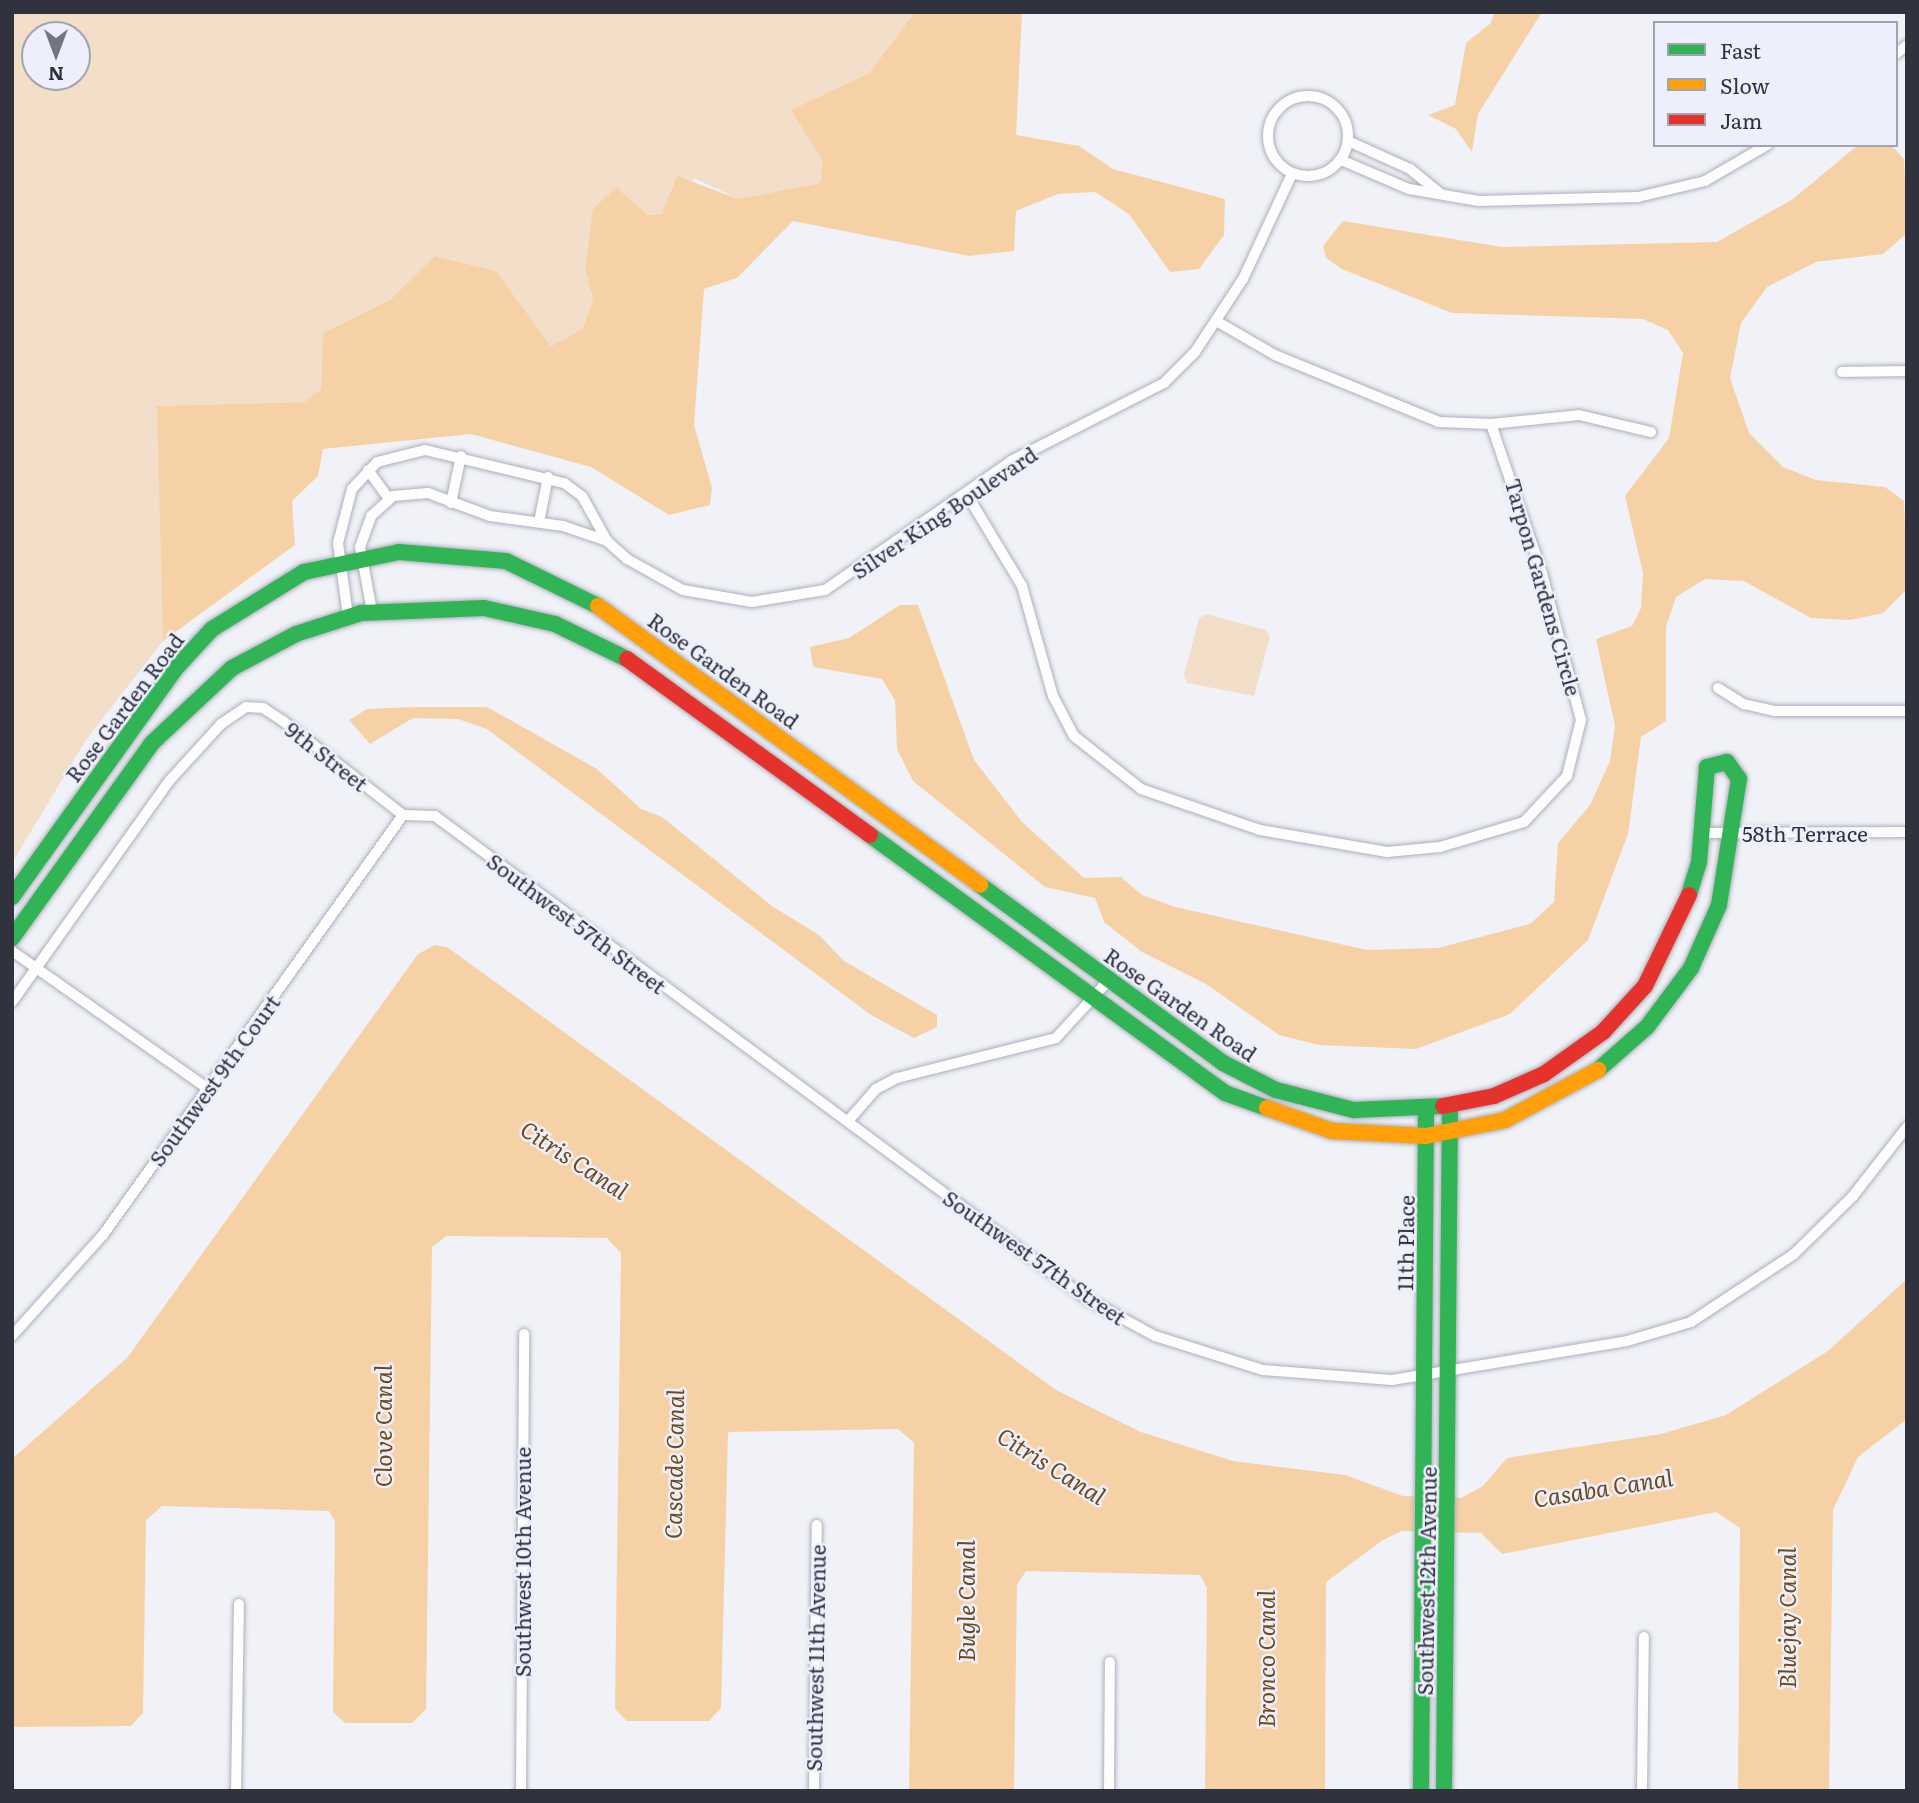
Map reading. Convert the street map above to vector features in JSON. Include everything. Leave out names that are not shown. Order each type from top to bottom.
[{"type":"street","points":[[1291,99],[1327,101],[1344,118],[1348,141],[1341,160],[1319,175],[1292,174],[1274,160],[1267,139],[1272,116],[1291,99]]},
{"type":"street","points":[[1348,141],[1410,169],[1442,194]]},
{"type":"street","points":[[1341,160],[1409,189],[1497,202],[1661,194],[1724,173],[1763,147]]},
{"type":"street","name":"Silver King Boulevard","points":[[348,617],[338,562],[344,505],[368,470],[405,452],[461,456],[548,477],[582,496],[607,541],[644,572],[683,590],[726,600],[777,601],[842,581],[1011,461],[1164,383],[1216,321],[1292,174]]},
{"type":"street","points":[[1216,321],[1275,355],[1439,422],[1491,424],[1579,415],[1651,432]]},
{"type":"street","points":[[1842,372],[1907,371]]},
{"type":"street","name":"Tarpon Gardens Circle","points":[[966,493],[1022,586],[1053,695],[1074,736],[1106,767],[1141,789],[1260,830],[1387,852],[1440,847],[1524,822],[1549,802],[1577,751],[1578,694],[1491,424]]},
{"type":"street","points":[[451,503],[461,456]]},
{"type":"street","points":[[368,470],[389,499],[371,516],[362,557],[372,611]]},
{"type":"street","points":[[539,522],[548,477]]},
{"type":"street","name":"Silver King Boulevard","points":[[389,499],[428,493],[451,503],[539,522],[607,541]]},
{"type":"street","name":"Rose Garden Road","points":[[12,897],[199,642],[255,597],[338,562],[426,551],[479,555],[532,569],[581,593],[1223,1063],[1276,1090],[1354,1110],[1426,1111],[1450,1107],[1544,1074],[1623,1013],[1682,918],[1702,833],[1705,775],[1721,761],[1733,766],[1739,779],[1735,834],[1701,948],[1635,1040],[1552,1100],[1451,1133],[1426,1136],[1354,1135],[1265,1112],[1210,1084],[611,649],[555,624],[502,611],[444,605],[372,611],[275,643],[189,702],[145,752],[12,939]]},
{"type":"street","points":[[1718,688],[1744,704],[1775,711],[1907,711]]},
{"type":"street","name":"9th Street","points":[[37,967],[170,780],[221,724],[246,707],[263,708],[283,721],[403,815]]},
{"type":"street","name":"Southwest 9th Court","points":[[12,1336],[73,1274],[403,815]]},
{"type":"street","name":"Southwest 57th Street","points":[[403,815],[435,816],[1087,1299],[1155,1336],[1226,1362],[1301,1377],[1426,1375],[1627,1341],[1706,1314],[1821,1230],[1907,1127]]},
{"type":"street","name":"58th Terrace","points":[[1702,833],[1907,832]]},
{"type":"street","points":[[12,951],[207,1088]]},
{"type":"street","points":[[12,1002],[37,967]]},
{"type":"street","points":[[848,1121],[876,1089],[897,1078],[1056,1038],[1095,999],[1109,980]]},
{"type":"street","points":[[1450,1107],[1450,1371]]},
{"type":"street","name":"11th Place","points":[[1426,1111],[1426,1375]]},
{"type":"street","name":"Southwest 10th Avenue","points":[[521,1791],[524,1334]]},
{"type":"street","name":"Southwest 12th Avenue","points":[[1444,1791],[1450,1371]]},
{"type":"street","name":"Southwest 12th Avenue","points":[[1421,1791],[1426,1375]]},
{"type":"street","name":"Southwest 11th Avenue","points":[[814,1791],[817,1525]]},
{"type":"street","points":[[236,1791],[239,1604]]},
{"type":"street","points":[[1643,1791],[1644,1637]]},
{"type":"street","points":[[1109,1791],[1110,1662]]},
{"type":"shaded area","points":[[12,12],[915,12],[869,73],[792,110],[823,162],[820,183],[738,199],[694,178],[663,214],[648,215],[616,187],[594,209],[585,269],[593,299],[584,329],[551,346],[496,271],[436,256],[390,300],[323,333],[321,389],[304,402],[158,406],[163,641],[86,740],[12,863]]},
{"type":"shaded area","points":[[1207,614],[1266,630],[1270,637],[1254,696],[1187,683],[1184,675],[1199,618]]},
{"type":"water","points":[[915,12],[1022,12],[1016,135],[1079,146],[1113,169],[1225,199],[1224,235],[1199,269],[1170,272],[1129,214],[1095,192],[1058,194],[1016,211],[1014,251],[969,256],[793,221],[737,278],[704,289],[694,425],[712,488],[710,505],[669,515],[591,467],[471,434],[323,449],[318,476],[292,501],[295,545],[163,641],[157,406],[304,402],[321,389],[323,333],[390,300],[435,256],[496,271],[551,346],[583,329],[593,299],[585,269],[593,209],[616,187],[648,215],[662,214],[677,176],[738,199],[820,183],[823,162],[791,110],[869,73]]},
{"type":"water","points":[[1494,12],[1542,12],[1478,114],[1472,152],[1456,129],[1428,115],[1455,105],[1466,43],[1491,23]]},
{"type":"water","points":[[1856,147],[1893,147],[1904,159],[1907,233],[1883,254],[1816,262],[1767,287],[1741,323],[1730,378],[1749,433],[1783,467],[1816,480],[1885,487],[1904,501],[1907,589],[1883,613],[1850,620],[1811,618],[1744,581],[1705,579],[1676,597],[1666,627],[1666,721],[1641,737],[1628,834],[1588,940],[1510,1014],[1416,1049],[1319,1045],[1279,1035],[1206,984],[1142,952],[1104,922],[1095,898],[1045,887],[913,781],[897,749],[895,700],[882,679],[813,667],[810,647],[849,638],[900,605],[918,605],[974,760],[1022,822],[1084,878],[1121,877],[1142,895],[1175,907],[1367,950],[1438,948],[1530,924],[1554,902],[1558,843],[1590,805],[1610,761],[1615,726],[1596,639],[1632,626],[1641,608],[1643,573],[1625,496],[1669,438],[1683,353],[1668,330],[1643,319],[1452,313],[1342,269],[1326,258],[1323,246],[1343,221],[1502,247],[1717,242],[1793,199]]},
{"type":"water","points":[[487,707],[597,769],[641,809],[662,817],[772,906],[819,935],[844,961],[937,1015],[937,1027],[914,1038],[871,1015],[487,729],[458,719],[413,718],[370,744],[349,720],[367,709]]},
{"type":"water","points":[[435,945],[447,947],[1056,1390],[1141,1432],[1233,1461],[1345,1475],[1403,1496],[1461,1498],[1483,1486],[1507,1458],[1661,1434],[1726,1415],[1828,1351],[1907,1279],[1907,1419],[1858,1457],[1833,1510],[1829,1791],[1738,1791],[1740,1528],[1716,1512],[1502,1554],[1481,1533],[1402,1531],[1383,1540],[1326,1582],[1325,1791],[1205,1791],[1207,1588],[1200,1575],[1026,1571],[1017,1585],[1014,1791],[909,1791],[914,1443],[898,1429],[728,1432],[721,1708],[709,1721],[627,1721],[615,1709],[621,1253],[607,1238],[446,1236],[432,1247],[426,1709],[412,1723],[345,1723],[333,1712],[335,1522],[329,1511],[162,1506],[146,1520],[143,1713],[131,1726],[12,1727],[12,1459],[127,1358],[418,954]]},
{"type":"traffic: fast","points":[[12,897],[175,669],[212,629],[304,572],[399,552],[506,561],[598,606]]},
{"type":"traffic: fast","points":[[12,938],[153,742],[232,668],[296,634],[361,613],[484,608],[555,624],[627,659]]},
{"type":"traffic: fast","points":[[1598,1070],[1647,1027],[1691,968],[1719,905],[1739,779],[1727,762],[1707,767],[1699,862],[1689,895]]},
{"type":"traffic: fast","points":[[870,835],[1225,1093],[1267,1108]]},
{"type":"traffic: fast","points":[[980,885],[1223,1063],[1276,1090],[1354,1110],[1443,1106]]},
{"type":"traffic: fast","points":[[1444,1791],[1450,1107]]},
{"type":"traffic: fast","points":[[1421,1791],[1426,1111]]},
{"type":"traffic: slow","points":[[598,606],[980,885]]},
{"type":"traffic: slow","points":[[1267,1108],[1332,1131],[1426,1136],[1505,1120],[1598,1070]]},
{"type":"traffic: jam","points":[[627,659],[870,835]]},
{"type":"traffic: jam","points":[[1443,1106],[1494,1096],[1544,1074],[1603,1032],[1645,986],[1689,895]]},
{"type":"water label","name":"Citris Canal","points":[[575,1159]]},
{"type":"water label","name":"Clove Canal","points":[[382,1426]]},
{"type":"water label","name":"Cascade Canal","points":[[673,1464]]},
{"type":"water label","name":"Citris Canal","points":[[1052,1465]]},
{"type":"water label","name":"Casaba Canal","points":[[1603,1487]]},
{"type":"water label","name":"Bugle Canal","points":[[965,1601]]},
{"type":"water label","name":"Bluejay Canal","points":[[1786,1618]]},
{"type":"water label","name":"Bronco Canal","points":[[1265,1659]]}]
